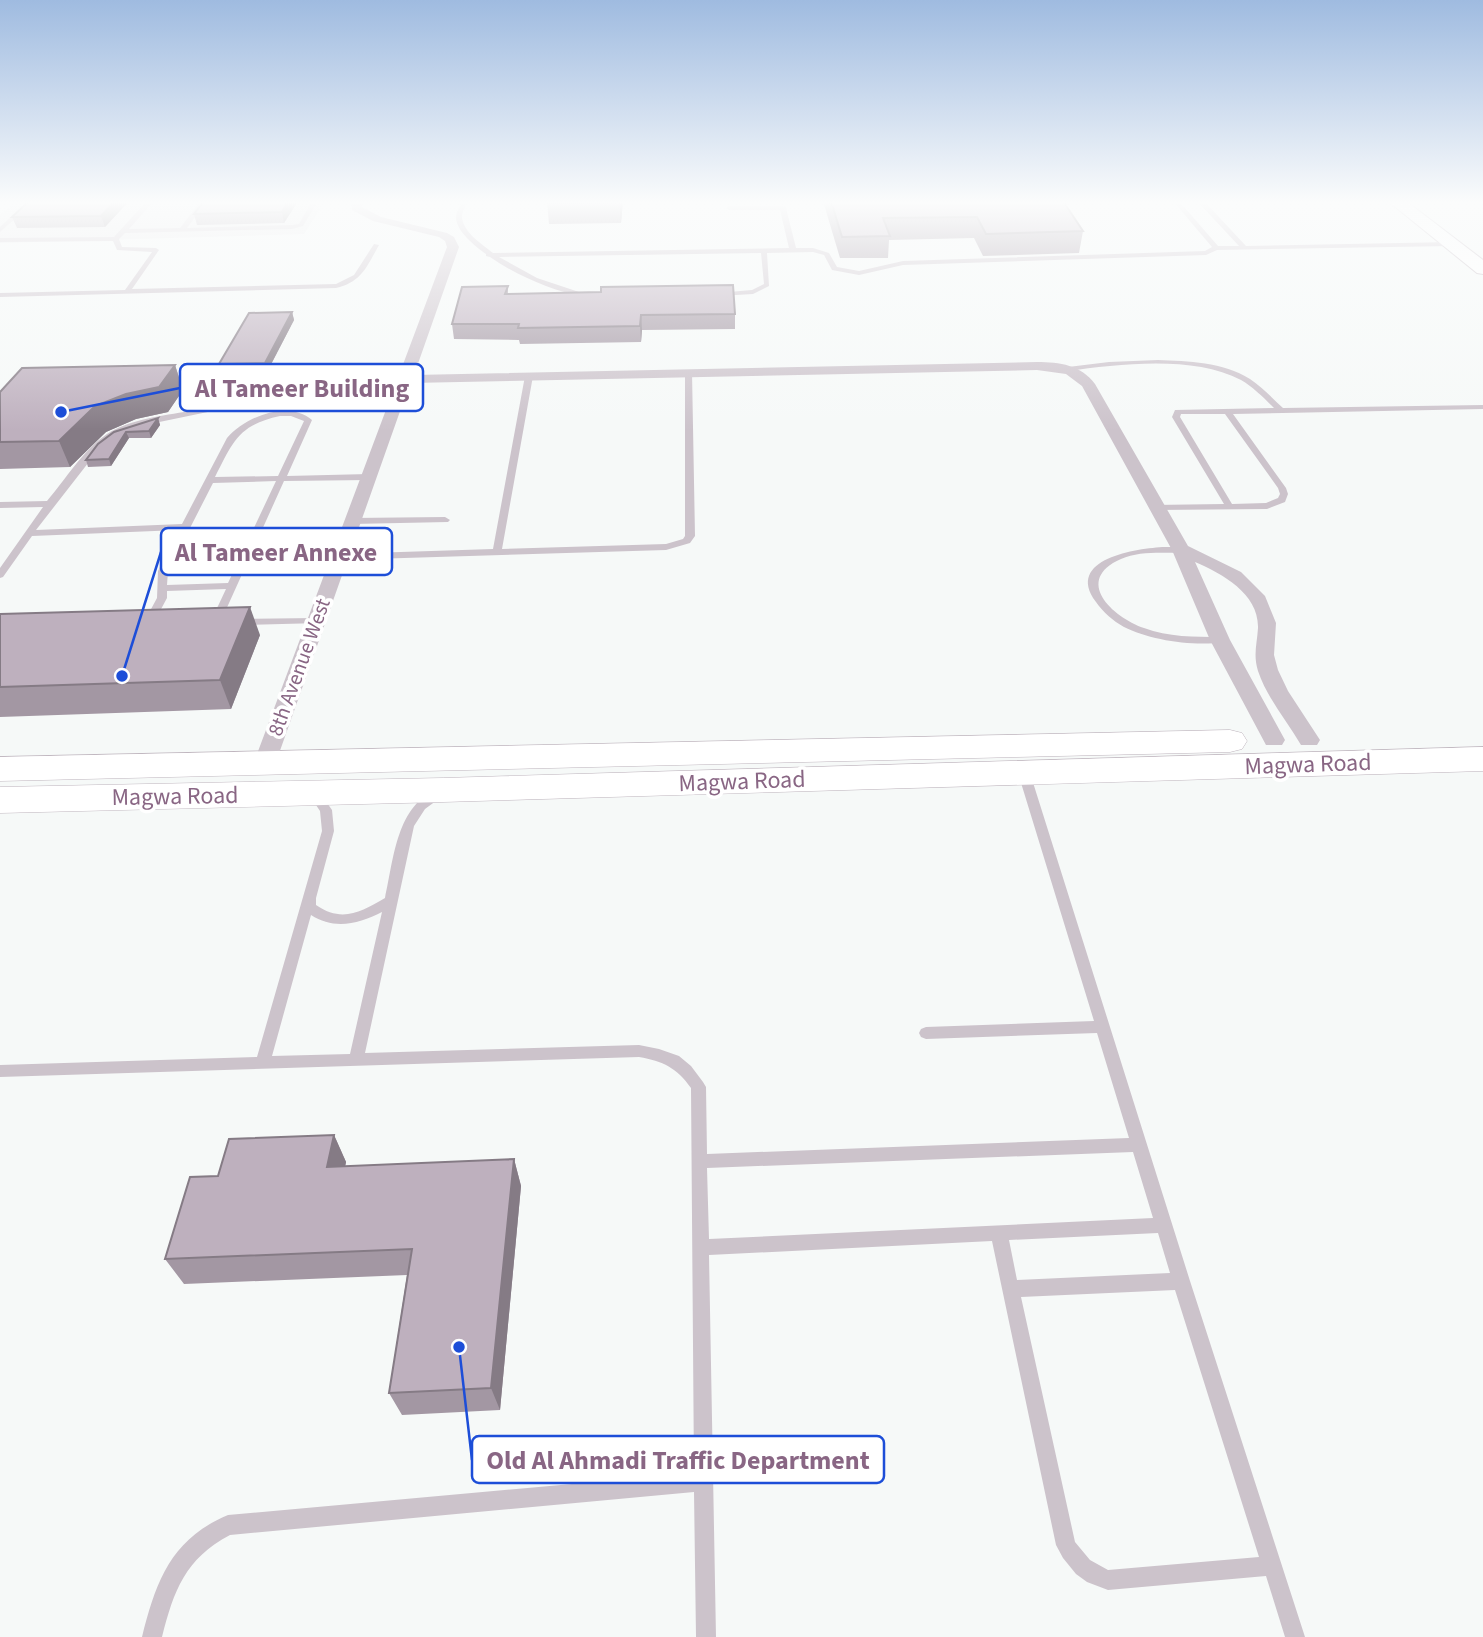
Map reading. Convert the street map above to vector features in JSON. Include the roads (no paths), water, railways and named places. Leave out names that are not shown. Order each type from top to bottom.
[{"type":"main road","name":"Magwa Road","points":[[0,769],[1273,740],[1481,740]]},
{"type":"main road","name":"Magwa Road","points":[[0,800],[1024,773],[1481,740]]},
{"type":"street","name":"8th Avenue West","points":[[264,762],[442,277]]},
{"type":"street","points":[[405,379],[1037,366],[1068,369],[1078,373],[1088,384],[1181,550],[1220,640],[1273,740]]},
{"type":"street","points":[[1181,550],[1224,569],[1256,596],[1265,611],[1268,626],[1264,652],[1269,672],[1309,740]]},
{"type":"lane","points":[[127,292],[137,277]]},
{"type":"lane","points":[[0,295],[346,285],[357,277]]},
{"type":"lane","points":[[536,277],[568,292],[593,297]]},
{"type":"lane","points":[[709,294],[745,293],[764,288],[769,282],[768,277]]},
{"type":"lane","points":[[1068,369],[1101,365],[1201,364],[1243,378],[1280,409]]},
{"type":"lane","points":[[339,557],[666,547],[687,541],[690,536],[688,372]]},
{"type":"lane","points":[[497,552],[529,376]]},
{"type":"lane","points":[[0,575],[50,504],[102,440],[124,428],[320,388],[405,379]]},
{"type":"lane","points":[[1230,507],[1175,415],[1185,410],[1483,407]]},
{"type":"lane","points":[[1156,507],[1277,504],[1284,494],[1226,410]]},
{"type":"lane","points":[[148,624],[162,598],[163,571],[231,438],[239,428],[254,421],[280,415],[302,415],[308,421],[215,623]]},
{"type":"lane","points":[[209,481],[369,477]]},
{"type":"lane","points":[[0,505],[50,504]]},
{"type":"lane","points":[[352,521],[445,520]]},
{"type":"lane","points":[[30,533],[185,527]]},
{"type":"lane","points":[[1181,550],[1118,556],[1102,565],[1094,576],[1093,590],[1100,604],[1115,618],[1137,629],[1163,637],[1220,640]]},
{"type":"lane","points":[[164,588],[233,586]]},
{"type":"lane","points":[[202,623],[316,621]]},
{"type":"lane","points":[[134,624],[161,624]]},
{"type":"lane","points":[[1024,773],[1181,1281],[1295,1637]]},
{"type":"lane","points":[[356,1060],[408,825],[421,806],[443,790]]},
{"type":"lane","points":[[263,1063],[328,831],[327,810],[313,793]]},
{"type":"lane","points":[[309,896],[310,907],[321,917],[343,920],[365,916],[389,902]]},
{"type":"lane","points":[[926,1033],[1103,1027]]},
{"type":"lane","points":[[0,1071],[639,1051],[667,1055],[684,1066],[698,1087],[706,1637]]},
{"type":"lane","points":[[699,1161],[1139,1145]]},
{"type":"lane","points":[[700,1247],[1164,1225]]},
{"type":"lane","points":[[999,1234],[1066,1545],[1083,1569],[1108,1580],[1271,1566]]},
{"type":"lane","points":[[1011,1289],[1181,1281]]},
{"type":"lane","points":[[152,1637],[175,1567],[190,1549],[209,1534],[228,1525],[703,1482]]},
{"type":"place","name":"Al Tameer Building","points":[[61,412]]},
{"type":"place","name":"Al Tameer Annexe","points":[[122,676]]},
{"type":"place","name":"Old Al Ahmadi Traffic Department","points":[[459,1347]]}]
